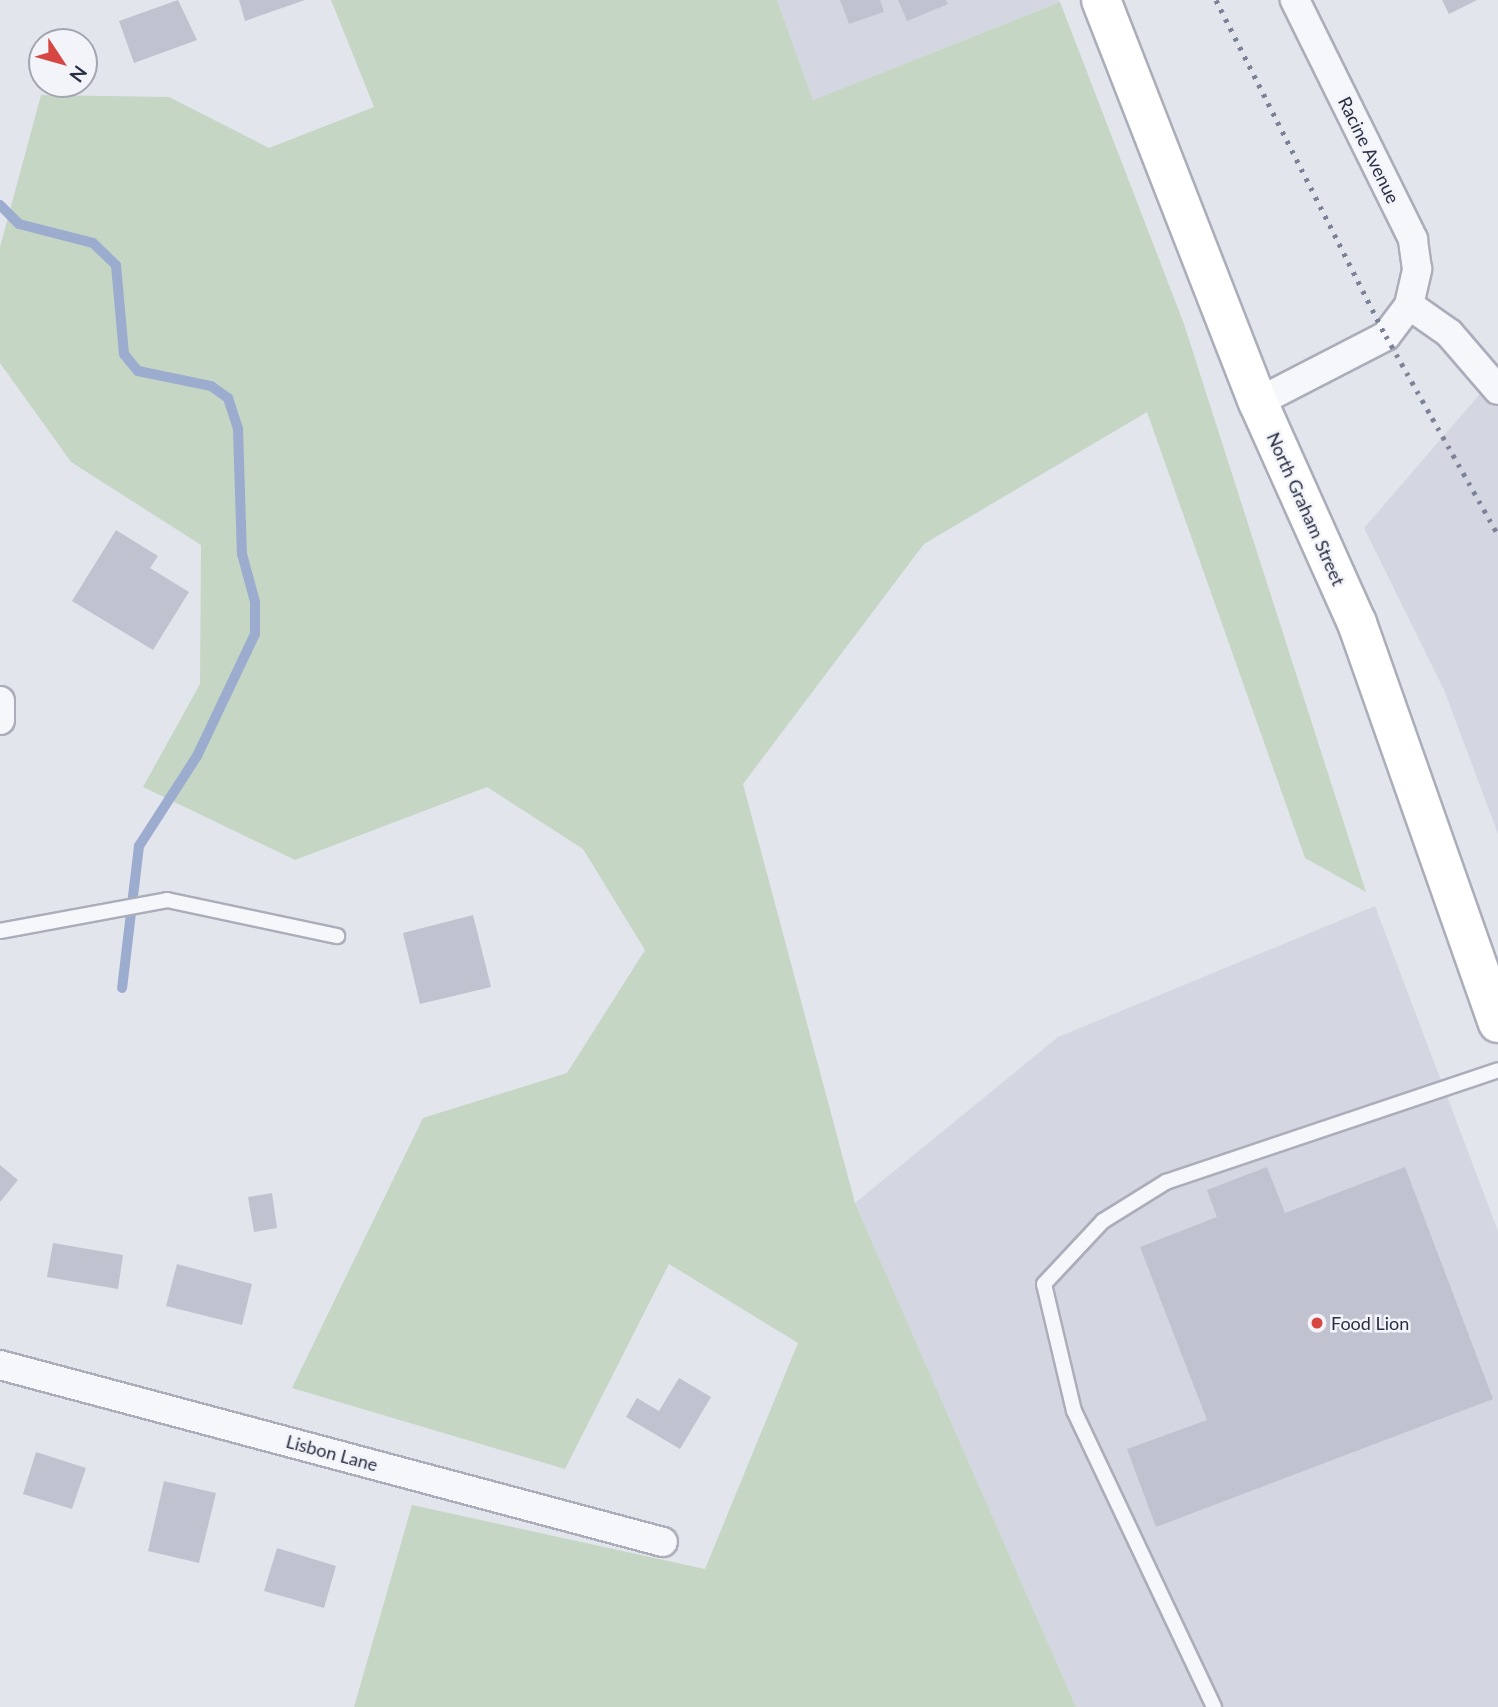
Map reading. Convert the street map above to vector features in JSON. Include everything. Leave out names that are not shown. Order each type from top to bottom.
[{"type":"main road","name":"North Graham Street","points":[[1101,0],[1258,402],[1357,623],[1498,1023]]},
{"type":"street","name":"Racine Avenue","points":[[1258,402],[1386,336],[1409,305],[1417,269],[1413,239],[1295,0]]},
{"type":"street","points":[[1409,305],[1449,333],[1498,390]]},
{"type":"street","points":[[0,701],[0,720]]},
{"type":"street","name":"Lisbon Lane","points":[[0,1364],[663,1542]]},
{"type":"lane","points":[[0,931],[167,900],[337,936]]},
{"type":"lane","points":[[1214,1707],[1074,1411],[1044,1284],[1103,1222],[1166,1182],[1498,1070]]},
{"type":"shaded area","points":[[777,0],[1059,0],[1060,2],[813,100]]},
{"type":"shaded area","points":[[1498,373],[1498,834],[1444,690],[1364,528]]},
{"type":"shaded area","points":[[1375,906],[1498,1231],[1498,1707],[1076,1707],[855,1203],[1058,1037]]},
{"type":"green space","points":[[331,0],[777,0],[813,100],[1060,2],[1184,324],[1366,892],[1305,858],[1147,412],[924,544],[743,784],[855,1203],[1076,1707],[354,1707],[412,1505],[705,1569],[798,1343],[669,1264],[565,1469],[292,1388],[423,1118],[567,1073],[645,950],[583,849],[487,787],[295,860],[143,787],[200,684],[201,545],[71,462],[0,363],[0,247],[40,98],[169,97],[269,148],[374,107]]},
{"type":"building","points":[[178,0],[197,40],[134,63],[119,21]]},
{"type":"building","points":[[239,0],[305,0],[245,21]]},
{"type":"building","points":[[840,0],[880,0],[884,12],[849,24]]},
{"type":"building","points":[[898,0],[946,0],[948,4],[907,21]]},
{"type":"building","points":[[1442,0],[1477,0],[1449,14]]},
{"type":"building","points":[[116,530],[158,556],[150,568],[189,592],[153,650],[72,601]]},
{"type":"building","points":[[473,915],[491,987],[420,1004],[403,933]]},
{"type":"building","points":[[0,1165],[18,1180],[0,1202]]},
{"type":"building","name":"Food Lion","points":[[1267,1167],[1285,1213],[1405,1167],[1493,1399],[1156,1527],[1127,1449],[1207,1420],[1140,1247],[1217,1217],[1207,1190]]},
{"type":"building","points":[[272,1193],[277,1228],[254,1232],[248,1197]]},
{"type":"building","points":[[53,1243],[123,1255],[118,1289],[47,1277]]},
{"type":"building","points":[[177,1264],[252,1284],[242,1325],[166,1306]]},
{"type":"building","points":[[679,1378],[711,1397],[680,1449],[626,1417],[637,1398],[659,1411]]},
{"type":"building","points":[[36,1452],[86,1468],[72,1509],[23,1494]]},
{"type":"building","points":[[164,1481],[216,1493],[199,1563],[148,1551]]},
{"type":"building","points":[[277,1548],[336,1566],[324,1608],[264,1591]]},
{"type":"waterway","points":[[0,205],[19,224],[93,243],[116,265],[124,354],[138,371],[211,386],[228,398],[238,429],[242,554],[255,602],[255,634],[197,756],[139,846],[122,988]]},
{"type":"railway","points":[[1216,0],[1386,336],[1498,535]]},
{"type":"place","name":"Food Lion","points":[[1317,1323]]}]
